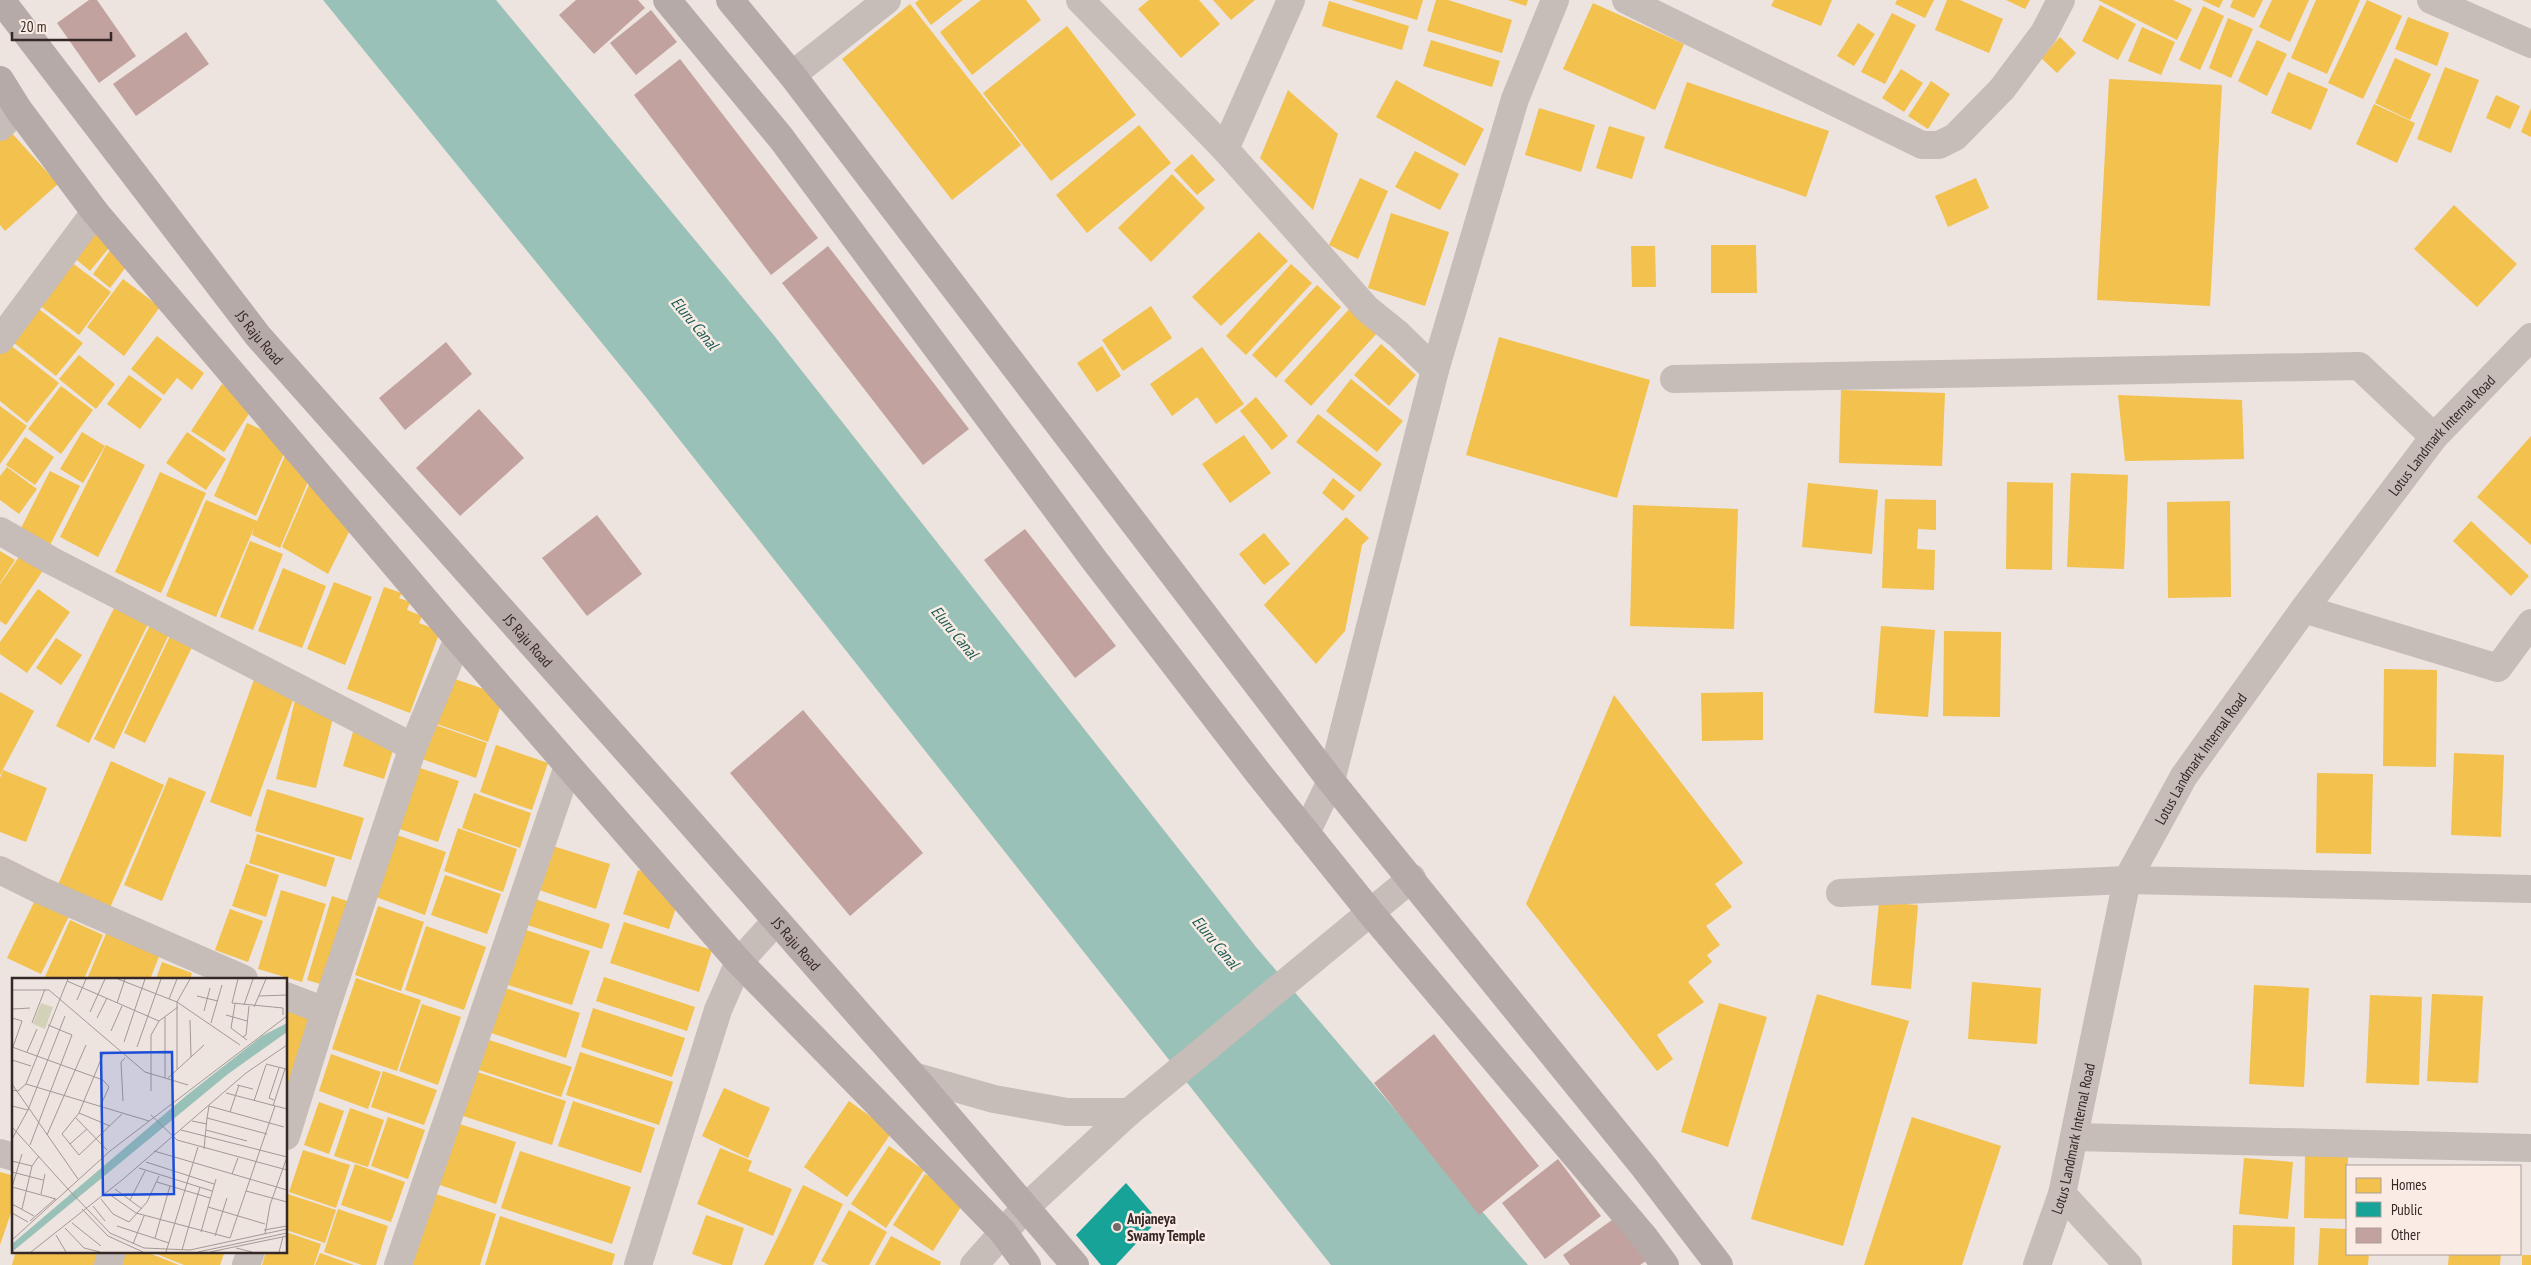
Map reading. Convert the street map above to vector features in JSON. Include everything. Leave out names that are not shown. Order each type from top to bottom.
[{"type":"main road","name":"JS Raju Road","points":[[1,0],[258,336],[914,1076],[1074,1265]]},
{"type":"main road","points":[[667,0],[781,138],[1095,561],[1306,834],[1665,1265]]},
{"type":"main road","points":[[730,0],[792,75],[1331,782],[1412,878],[1644,1166],[1720,1265]]},
{"type":"main road","points":[[0,80],[9,118],[95,212],[568,766],[739,962],[1003,1232],[1027,1265]]},
{"type":"street","points":[[792,75],[887,0]]},
{"type":"street","points":[[1080,0],[1225,149],[1367,308],[1398,334],[1435,370]]},
{"type":"street","points":[[1225,149],[1291,0]]},
{"type":"street","points":[[1306,834],[1331,782],[1435,370],[1515,99],[1555,0]]},
{"type":"street","points":[[1626,0],[1922,145],[1939,146],[1955,137],[2002,89],[2044,33],[2061,0]]},
{"type":"street","points":[[2431,0],[2531,44]]},
{"type":"street","points":[[0,340],[95,212]]},
{"type":"street","name":"Lotus Landmark Internal Road","points":[[2037,1265],[2062,1194],[2127,880],[2184,776],[2304,609],[2434,437],[2531,337]]},
{"type":"street","points":[[1674,380],[2359,366],[2434,437]]},
{"type":"street","points":[[0,531],[52,561],[413,747]]},
{"type":"street","points":[[2304,609],[2498,668],[2531,623]]},
{"type":"street","points":[[288,1130],[325,1011],[413,747],[458,639]]},
{"type":"street","points":[[398,1265],[568,766]]},
{"type":"street","points":[[0,870],[206,972],[239,978]]},
{"type":"street","points":[[974,1265],[1026,1207],[1129,1112],[1412,878]]},
{"type":"street","points":[[1840,893],[2127,880],[2531,889]]},
{"type":"street","points":[[638,1265],[718,1010],[739,962],[776,921]]},
{"type":"street","points":[[288,997],[325,1011]]},
{"type":"street","points":[[914,1076],[994,1099],[1067,1112],[1129,1112]]},
{"type":"street","points":[[2074,1137],[2531,1148]]},
{"type":"street","points":[[2062,1194],[2128,1265]]},
{"type":"street","points":[[108,1265],[112,1252]]},
{"type":"street","points":[[246,1265],[251,1252]]},
{"type":"water","name":"Eluru Canal","points":[[323,0],[496,0],[772,333],[1256,947],[1528,1265],[1331,1265],[645,396]]},
{"type":"building: Homes","points":[[919,0],[963,0],[931,25],[915,3]]},
{"type":"building: Homes","points":[[981,0],[1026,0],[1041,20],[972,75],[940,32]]},
{"type":"building: Homes","points":[[1149,0],[1199,0],[1220,24],[1181,58],[1138,9]]},
{"type":"building: Homes","points":[[1213,0],[1255,0],[1231,20]]},
{"type":"building: Homes","points":[[1351,0],[1423,0],[1417,20]]},
{"type":"building: Homes","points":[[1436,0],[1448,0],[1512,20],[1502,53],[1427,31]]},
{"type":"building: Homes","points":[[1508,0],[1528,0],[1526,6]]},
{"type":"building: Homes","points":[[1774,0],[1832,0],[1821,26],[1771,6]]},
{"type":"building: Homes","points":[[1897,0],[1934,0],[1925,18],[1895,4]]},
{"type":"building: Homes","points":[[1947,0],[1960,0],[2003,19],[1989,53],[1935,30]]},
{"type":"building: Homes","points":[[2006,0],[2030,0],[2025,9]]},
{"type":"building: Homes","points":[[2098,0],[2173,0],[2192,9],[2177,40]]},
{"type":"building: Homes","points":[[2202,0],[2223,0],[2219,8]]},
{"type":"building: Homes","points":[[2233,0],[2263,0],[2254,18],[2230,7]]},
{"type":"building: Homes","points":[[2272,0],[2309,0],[2290,42],[2259,27]]},
{"type":"building: Homes","points":[[2316,0],[2360,0],[2327,74],[2291,58]]},
{"type":"building: Homes","points":[[2367,0],[2402,16],[2363,99],[2328,83]]},
{"type":"building: Homes","points":[[1329,1],[1409,26],[1402,50],[1322,26]]},
{"type":"building: Homes","points":[[1593,3],[1684,44],[1655,110],[1563,69]]},
{"type":"building: Homes","points":[[910,4],[1021,145],[952,200],[842,59]]},
{"type":"building: Homes","points":[[2100,5],[2136,24],[2118,60],[2082,41]]},
{"type":"building: Homes","points":[[2203,6],[2224,16],[2200,70],[2179,60]]},
{"type":"building: Homes","points":[[1892,13],[1916,25],[1885,84],[1861,72]]},
{"type":"building: Homes","points":[[2408,17],[2449,33],[2437,66],[2395,49]]},
{"type":"building: Homes","points":[[2228,18],[2253,29],[2231,78],[2209,68]]},
{"type":"building: Homes","points":[[1858,23],[1875,34],[1854,66],[1837,56]]},
{"type":"building: Homes","points":[[1067,26],[1136,115],[1051,181],[983,93]]},
{"type":"building: Homes","points":[[2142,27],[2175,42],[2161,75],[2128,61]]},
{"type":"building: Homes","points":[[2060,37],[2076,53],[2057,73],[2041,58]]},
{"type":"building: Homes","points":[[1431,40],[1500,61],[1492,87],[1423,66]]},
{"type":"building: Homes","points":[[2257,40],[2287,54],[2267,96],[2238,81]]},
{"type":"building: Homes","points":[[2395,58],[2431,74],[2410,120],[2375,103]]},
{"type":"building: Homes","points":[[2445,67],[2479,80],[2451,153],[2417,139]]},
{"type":"building: Homes","points":[[1901,69],[1923,83],[1904,112],[1882,98]]},
{"type":"building: Homes","points":[[2288,72],[2328,89],[2311,130],[2271,113]]},
{"type":"building: Homes","points":[[2109,79],[2222,85],[2210,306],[2097,300]]},
{"type":"building: Homes","points":[[1396,80],[1484,129],[1465,166],[1376,117]]},
{"type":"building: Homes","points":[[1931,81],[1950,94],[1928,129],[1908,116]]},
{"type":"building: Homes","points":[[1687,82],[1829,131],[1806,197],[1664,148]]},
{"type":"building: Homes","points":[[1288,90],[1338,134],[1313,210],[1260,158]]},
{"type":"building: Homes","points":[[2496,95],[2520,106],[2510,129],[2486,118]]},
{"type":"building: Homes","points":[[2374,104],[2415,123],[2397,163],[2356,144]]},
{"type":"building: Homes","points":[[1539,108],[1595,125],[1581,172],[1525,155]]},
{"type":"building: Homes","points":[[2531,108],[2531,137],[2521,132]]},
{"type":"building: Homes","points":[[1139,125],[1171,163],[1087,233],[1056,195]]},
{"type":"building: Homes","points":[[1609,126],[1645,137],[1632,179],[1596,168]]},
{"type":"building: Homes","points":[[8,129],[58,184],[5,231],[0,225],[0,136]]},
{"type":"building: Homes","points":[[1415,151],[1459,174],[1440,210],[1395,187]]},
{"type":"building: Homes","points":[[1192,154],[1215,180],[1197,195],[1174,170]]},
{"type":"building: Homes","points":[[1172,174],[1205,208],[1151,262],[1118,228]]},
{"type":"building: Homes","points":[[1360,178],[1388,191],[1358,259],[1329,245]]},
{"type":"building: Homes","points":[[1976,178],[1989,208],[1948,227],[1935,196]]},
{"type":"building: Homes","points":[[2454,205],[2517,264],[2477,307],[2414,249]]},
{"type":"building: Homes","points":[[1391,213],[1449,232],[1425,306],[1368,288]]},
{"type":"building: Homes","points":[[94,227],[113,243],[90,271],[71,255]]},
{"type":"building: Homes","points":[[1259,232],[1288,261],[1221,326],[1192,297]]},
{"type":"building: Homes","points":[[1711,245],[1756,245],[1757,293],[1711,293]]},
{"type":"building: Homes","points":[[1631,246],[1655,246],[1656,287],[1632,287]]},
{"type":"building: Homes","points":[[111,249],[129,263],[110,288],[93,274]]},
{"type":"building: Homes","points":[[67,259],[111,292],[79,335],[35,302]]},
{"type":"building: Homes","points":[[1291,264],[1312,283],[1246,355],[1226,336]]},
{"type":"building: Homes","points":[[123,279],[160,307],[124,356],[87,327]]},
{"type":"building: Homes","points":[[1317,285],[1341,307],[1276,378],[1252,355]]},
{"type":"building: Homes","points":[[35,306],[83,343],[56,376],[9,339]]},
{"type":"building: Homes","points":[[1151,306],[1172,338],[1123,371],[1102,340]]},
{"type":"building: Homes","points":[[1351,307],[1378,332],[1311,406],[1284,381]]},
{"type":"building: Homes","points":[[157,336],[204,373],[192,390],[177,378],[164,395],[131,369]]},
{"type":"building: Homes","points":[[1499,337],[1650,380],[1617,498],[1466,455]]},
{"type":"building: Homes","points":[[5,341],[59,383],[27,423],[0,401],[0,348]]},
{"type":"building: Homes","points":[[1381,344],[1416,375],[1389,406],[1354,375]]},
{"type":"building: Homes","points":[[1102,346],[1121,376],[1097,392],[1077,363]]},
{"type":"building: Homes","points":[[1202,347],[1244,404],[1216,424],[1197,397],[1172,416],[1150,384]]},
{"type":"building: Homes","points":[[79,355],[115,384],[96,409],[59,379]]},
{"type":"building: Homes","points":[[129,375],[162,399],[140,429],[107,404]]},
{"type":"building: Homes","points":[[1351,379],[1403,421],[1377,452],[1326,411]]},
{"type":"building: Homes","points":[[222,384],[254,406],[224,452],[191,431]]},
{"type":"building: Homes","points":[[61,386],[93,410],[61,454],[28,429]]},
{"type":"building: Homes","points":[[1841,390],[1945,393],[1942,466],[1839,463]]},
{"type":"building: Homes","points":[[2118,395],[2242,400],[2244,459],[2125,461]]},
{"type":"building: Homes","points":[[1256,397],[1288,436],[1272,450],[1240,411]]},
{"type":"building: Homes","points":[[0,406],[27,426],[0,464]]},
{"type":"building: Homes","points":[[1318,414],[1382,464],[1360,492],[1296,442]]},
{"type":"building: Homes","points":[[247,423],[289,442],[256,516],[214,496]]},
{"type":"building: Homes","points":[[82,432],[105,446],[83,483],[60,469]]},
{"type":"building: Homes","points":[[187,432],[226,459],[206,490],[166,463]]},
{"type":"building: Homes","points":[[1244,435],[1271,473],[1230,503],[1202,464]]},
{"type":"building: Homes","points":[[2531,436],[2531,545],[2477,497]]},
{"type":"building: Homes","points":[[25,437],[54,457],[35,485],[6,465]]},
{"type":"building: Homes","points":[[106,445],[145,465],[98,557],[60,537]]},
{"type":"building: Homes","points":[[287,451],[313,470],[280,548],[252,535],[254,528],[216,617],[166,596],[206,500],[257,521]]},
{"type":"building: Homes","points":[[7,467],[37,489],[19,514],[0,500],[0,476]]},
{"type":"building: Homes","points":[[50,471],[80,486],[47,551],[17,536]]},
{"type":"building: Homes","points":[[160,472],[206,493],[161,593],[115,572]]},
{"type":"building: Homes","points":[[2071,473],[2128,475],[2124,569],[2067,567]]},
{"type":"building: Homes","points":[[1333,478],[1355,496],[1343,511],[1322,493]]},
{"type":"building: Homes","points":[[310,482],[352,526],[328,574],[282,547]]},
{"type":"building: Homes","points":[[2007,482],[2053,483],[2052,570],[2006,569]]},
{"type":"building: Homes","points":[[1808,483],[1878,490],[1872,554],[1802,547]]},
{"type":"building: Homes","points":[[1885,499],[1936,500],[1936,530],[1918,529],[1917,549],[1935,550],[1934,590],[1882,588]]},
{"type":"building: Homes","points":[[2230,501],[2231,597],[2168,598],[2167,502]]},
{"type":"building: Homes","points":[[1633,505],[1738,509],[1734,629],[1630,626]]},
{"type":"building: Homes","points":[[1346,517],[1369,538],[1362,545],[1345,631],[1316,664],[1264,605]]},
{"type":"building: Homes","points":[[2471,521],[2529,576],[2511,596],[2453,541]]},
{"type":"building: Homes","points":[[1264,533],[1290,564],[1264,585],[1239,554]]},
{"type":"building: Homes","points":[[250,541],[283,554],[253,630],[220,617]]},
{"type":"building: Homes","points":[[0,551],[15,560],[0,583]]},
{"type":"building: Homes","points":[[21,554],[44,569],[6,625],[0,621],[0,584]]},
{"type":"building: Homes","points":[[283,568],[326,586],[302,648],[258,631]]},
{"type":"building: Homes","points":[[334,582],[372,597],[345,665],[307,649]]},
{"type":"building: Homes","points":[[384,587],[402,593],[399,598],[410,602],[407,610],[422,616],[419,623],[440,631],[410,713],[347,689]]},
{"type":"building: Homes","points":[[38,589],[70,612],[27,673],[0,654],[0,642]]},
{"type":"building: Homes","points":[[117,602],[151,618],[89,743],[56,726]]},
{"type":"building: Homes","points":[[152,621],[171,630],[114,749],[94,739]]},
{"type":"building: Homes","points":[[1881,626],[1935,630],[1928,717],[1874,713]]},
{"type":"building: Homes","points":[[1944,631],[2001,632],[2000,717],[1943,716]]},
{"type":"building: Homes","points":[[171,634],[193,645],[145,743],[124,733]]},
{"type":"building: Homes","points":[[56,638],[82,655],[61,685],[36,668]]},
{"type":"building: Homes","points":[[2384,669],[2437,670],[2436,767],[2383,766]]},
{"type":"building: Homes","points":[[256,674],[297,689],[251,817],[210,802]]},
{"type":"building: Homes","points":[[449,677],[504,696],[488,742],[434,723]]},
{"type":"building: Homes","points":[[0,692],[34,711],[0,775]]},
{"type":"building: Homes","points":[[297,692],[337,701],[316,788],[276,779]]},
{"type":"building: Homes","points":[[1763,692],[1763,740],[1702,741],[1701,693]]},
{"type":"building: Homes","points":[[1614,695],[1743,863],[1715,884],[1732,907],[1706,926],[1720,945],[1707,955],[1712,962],[1688,982],[1704,1002],[1657,1035],[1673,1059],[1657,1071],[1526,904]]},
{"type":"building: Homes","points":[[358,715],[400,728],[384,779],[343,766]]},
{"type":"building: Homes","points":[[433,724],[487,743],[476,778],[422,759]]},
{"type":"building: Homes","points":[[496,745],[548,763],[532,810],[480,792]]},
{"type":"building: Homes","points":[[2454,753],[2504,755],[2501,837],[2451,835]]},
{"type":"building: Homes","points":[[111,761],[164,785],[109,910],[57,887]]},
{"type":"building: Homes","points":[[414,766],[459,781],[438,842],[394,827]]},
{"type":"building: Homes","points":[[3,770],[47,788],[26,842],[0,832],[0,778]]},
{"type":"building: Homes","points":[[2317,773],[2373,774],[2371,854],[2316,853]]},
{"type":"building: Homes","points":[[169,777],[206,792],[162,901],[124,885]]},
{"type":"building: Homes","points":[[267,789],[364,818],[351,860],[255,831]]},
{"type":"building: Homes","points":[[474,793],[531,813],[520,848],[462,828]]},
{"type":"building: Homes","points":[[458,828],[517,849],[503,892],[444,871]]},
{"type":"building: Homes","points":[[257,834],[335,858],[326,887],[249,863]]},
{"type":"building: Homes","points":[[397,835],[446,852],[425,915],[376,897]]},
{"type":"building: Homes","points":[[553,846],[610,864],[596,909],[539,890]]},
{"type":"building: Homes","points":[[246,864],[279,875],[266,917],[232,906]]},
{"type":"building: Homes","points":[[638,870],[663,878],[680,895],[669,929],[623,914]]},
{"type":"building: Homes","points":[[445,875],[501,894],[487,934],[431,915]]},
{"type":"building: Homes","points":[[281,890],[326,904],[302,982],[258,969]]},
{"type":"building: Homes","points":[[38,894],[72,910],[41,974],[7,958]]},
{"type":"building: Homes","points":[[332,896],[353,903],[327,986],[307,980]]},
{"type":"building: Homes","points":[[532,898],[610,924],[602,949],[524,924]]},
{"type":"building: Homes","points":[[1879,902],[1918,905],[1911,989],[1871,985]]},
{"type":"building: Homes","points":[[378,906],[424,922],[401,991],[355,975]]},
{"type":"building: Homes","points":[[230,909],[263,921],[248,962],[215,950]]},
{"type":"building: Homes","points":[[70,920],[103,935],[84,978],[44,978]]},
{"type":"building: Homes","points":[[624,922],[712,950],[699,992],[610,963]]},
{"type":"building: Homes","points":[[426,926],[486,947],[464,1010],[405,990]]},
{"type":"building: Homes","points":[[108,929],[161,952],[150,978],[87,978]]},
{"type":"building: Homes","points":[[526,930],[590,951],[572,1005],[508,985]]},
{"type":"building: Homes","points":[[162,962],[192,973],[190,978],[156,978]]},
{"type":"building: Homes","points":[[604,977],[695,1007],[687,1031],[596,1001]]},
{"type":"building: Homes","points":[[356,978],[421,1000],[397,1071],[332,1049]]},
{"type":"building: Homes","points":[[1972,982],[2041,988],[2037,1044],[1968,1039]]},
{"type":"building: Homes","points":[[2254,985],[2309,988],[2304,1087],[2249,1084]]},
{"type":"building: Homes","points":[[502,987],[580,1013],[566,1058],[488,1032]]},
{"type":"building: Homes","points":[[1817,994],[1909,1021],[1843,1246],[1751,1219]]},
{"type":"building: Homes","points":[[2432,994],[2483,996],[2478,1083],[2427,1081]]},
{"type":"building: Homes","points":[[2370,995],[2422,997],[2419,1085],[2366,1083]]},
{"type":"building: Homes","points":[[288,1003],[318,1013],[292,1089],[288,1088]]},
{"type":"building: Homes","points":[[1719,1003],[1767,1017],[1728,1147],[1681,1132]]},
{"type":"building: Homes","points":[[422,1004],[461,1017],[438,1085],[399,1071]]},
{"type":"building: Homes","points":[[593,1008],[685,1038],[672,1077],[581,1047]]},
{"type":"building: Homes","points":[[483,1038],[572,1067],[561,1097],[473,1068]]},
{"type":"building: Homes","points":[[580,1052],[673,1082],[659,1125],[566,1095]]},
{"type":"building: Homes","points":[[331,1054],[381,1072],[368,1109],[319,1091]]},
{"type":"building: Homes","points":[[471,1070],[566,1101],[552,1145],[457,1114]]},
{"type":"building: Homes","points":[[383,1071],[437,1090],[424,1125],[371,1107]]},
{"type":"building: Homes","points":[[724,1088],[770,1108],[748,1158],[702,1136]]},
{"type":"building: Homes","points":[[573,1101],[655,1128],[641,1173],[558,1146]]},
{"type":"building: Homes","points":[[849,1101],[892,1132],[847,1197],[804,1167]]},
{"type":"building: Homes","points":[[319,1102],[344,1111],[329,1154],[304,1145]]},
{"type":"building: Homes","points":[[350,1108],[384,1120],[368,1167],[334,1156]]},
{"type":"building: Homes","points":[[388,1117],[425,1130],[408,1179],[371,1166]]},
{"type":"building: Homes","points":[[1912,1117],[2001,1146],[1962,1265],[1864,1265]]},
{"type":"building: Homes","points":[[450,1121],[516,1142],[496,1204],[431,1182]]},
{"type":"building: Homes","points":[[889,1146],[924,1170],[886,1228],[851,1204]]},
{"type":"building: Homes","points":[[720,1148],[752,1161],[748,1171],[792,1189],[773,1236],[697,1204]]},
{"type":"building: Homes","points":[[303,1150],[350,1165],[336,1208],[289,1192]]},
{"type":"building: Homes","points":[[520,1151],[631,1187],[612,1244],[501,1208]]},
{"type":"building: Homes","points":[[2305,1155],[2348,1156],[2348,1165],[2346,1165],[2346,1219],[2304,1218]]},
{"type":"building: Homes","points":[[2244,1158],[2293,1162],[2288,1219],[2239,1214]]},
{"type":"building: Homes","points":[[355,1164],[405,1182],[391,1222],[341,1205]]},
{"type":"building: Homes","points":[[0,1172],[12,1175],[12,1210],[0,1245]]},
{"type":"building: Homes","points":[[925,1174],[966,1199],[933,1251],[893,1225]]},
{"type":"building: Homes","points":[[803,1185],[843,1204],[813,1265],[764,1265]]},
{"type":"building: Homes","points":[[424,1190],[496,1214],[480,1265],[401,1265]]},
{"type":"building: Homes","points":[[288,1194],[336,1210],[325,1243],[288,1231]]},
{"type":"building: Homes","points":[[338,1209],[388,1226],[376,1265],[362,1265],[324,1252]]},
{"type":"building: Homes","points":[[849,1210],[887,1232],[869,1265],[829,1265],[821,1261]]},
{"type":"building: Homes","points":[[706,1215],[744,1228],[732,1265],[723,1265],[692,1254]]},
{"type":"building: Homes","points":[[500,1216],[615,1254],[612,1265],[485,1265]]},
{"type":"building: Homes","points":[[2233,1225],[2295,1227],[2294,1265],[2232,1265]]},
{"type":"building: Homes","points":[[2320,1228],[2346,1229],[2346,1255],[2369,1255],[2368,1265],[2318,1265]]},
{"type":"building: Homes","points":[[288,1233],[321,1244],[314,1265],[262,1265],[266,1252],[288,1252]]},
{"type":"building: Homes","points":[[891,1236],[941,1262],[940,1265],[875,1265]]},
{"type":"building: Homes","points":[[16,1252],[90,1252],[97,1254],[94,1265],[12,1265]]},
{"type":"building: Homes","points":[[124,1252],[146,1252],[179,1265],[118,1265]]},
{"type":"building: Homes","points":[[152,1252],[225,1252],[220,1265],[184,1265]]},
{"type":"building: Homes","points":[[320,1253],[354,1265],[315,1265]]},
{"type":"building: Homes","points":[[2449,1255],[2501,1255],[2500,1265],[2448,1265]]},
{"type":"building: Homes","points":[[2522,1255],[2531,1255],[2531,1265],[2522,1265]]},
{"type":"building: Public","name":"Anjaneya Swamy Temple","points":[[1126,1183],[1158,1220],[1116,1265],[1101,1265],[1076,1235]]},
{"type":"building: Other","points":[[89,0],[97,0],[136,56],[99,83],[57,23]]},
{"type":"building: Other","points":[[576,0],[638,0],[645,8],[594,54],[559,15]]},
{"type":"building: Other","points":[[651,10],[677,42],[636,75],[610,43]]},
{"type":"building: Other","points":[[186,32],[209,64],[136,116],[113,84]]},
{"type":"building: Other","points":[[680,59],[818,238],[771,275],[634,95]]},
{"type":"building: Other","points":[[828,246],[969,429],[923,465],[782,283]]},
{"type":"building: Other","points":[[446,342],[472,374],[405,430],[379,398]]},
{"type":"building: Other","points":[[479,409],[524,458],[460,516],[416,468]]},
{"type":"building: Other","points":[[597,515],[642,574],[587,616],[542,558]]},
{"type":"building: Other","points":[[1025,529],[1116,646],[1075,678],[984,560]]},
{"type":"building: Other","points":[[803,710],[923,853],[850,916],[730,773]]},
{"type":"building: Other","points":[[1434,1034],[1539,1166],[1479,1215],[1374,1083]]},
{"type":"building: Other","points":[[1558,1159],[1601,1216],[1545,1259],[1502,1203]]},
{"type":"building: Other","points":[[1619,1215],[1650,1258],[1640,1265],[1570,1265],[1563,1255]]},
{"type":"place","name":"Anjaneya Swamy Temple","points":[[1117,1227]]}]
